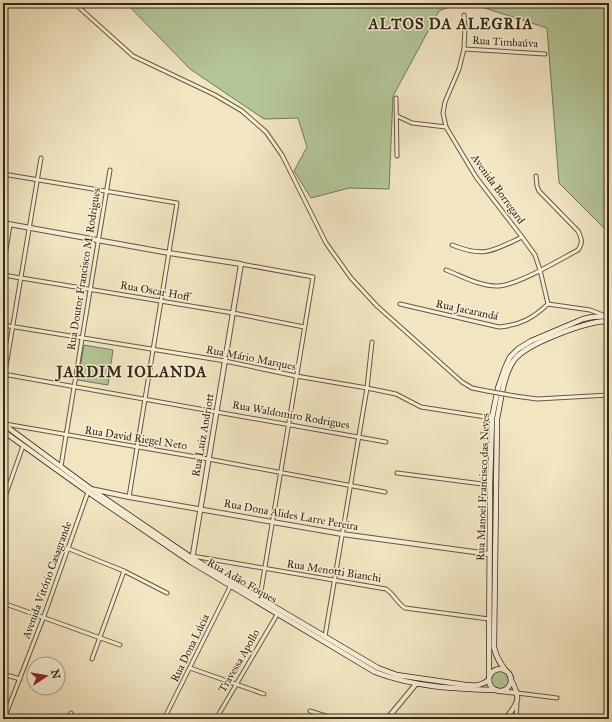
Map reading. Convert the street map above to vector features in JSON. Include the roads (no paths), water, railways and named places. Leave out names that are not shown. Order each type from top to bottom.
[{"type":"main road","points":[[590,310],[592,317]]},
{"type":"main road","name":"Rua Manoel Francisco das Neves","points":[[489,678],[489,554],[492,418],[498,388],[510,357],[518,349],[531,341],[583,319],[592,317],[607,319]]},
{"type":"main road","name":"Rua Manoel Francisco das Neves","points":[[506,671],[497,658],[494,647],[497,419],[503,389],[510,369],[515,360],[522,353],[534,345],[579,327],[607,319]]},
{"type":"main road","name":"Rua Adão Foques","points":[[3,424],[61,466],[89,490]]},
{"type":"main road","name":"Rua Adão Foques","points":[[3,431],[23,446],[231,585],[375,672],[416,684],[497,691]]},
{"type":"main road","name":"Rua Adão Foques","points":[[192,559],[260,597],[378,668],[397,675],[466,686],[483,684],[489,678]]},
{"type":"main road","points":[[497,669],[506,671],[510,677],[511,681],[506,689],[497,691],[490,686],[489,678],[491,673],[497,669]]},
{"type":"street","points":[[74,3],[133,56],[215,95],[242,110],[254,120],[266,132],[282,155],[326,243],[351,278],[377,306],[462,382],[472,388],[538,399],[609,395]]},
{"type":"street","name":"Avenida Borregard","points":[[464,15],[466,27],[464,49],[459,69],[445,102],[443,113],[446,127],[476,177],[535,255],[548,304]]},
{"type":"street","name":"Rua Timbaúva","points":[[464,49],[545,54]]},
{"type":"street","points":[[396,98],[397,156]]},
{"type":"street","points":[[396,116],[412,123],[446,127]]},
{"type":"street","points":[[3,384],[41,158]]},
{"type":"street","name":"Rua Doutor Francisco M. Rodrigues","points":[[61,466],[110,170]]},
{"type":"street","points":[[3,174],[177,202],[129,497]]},
{"type":"street","points":[[446,270],[479,282],[499,286],[511,283],[540,270],[578,250],[582,244],[582,239],[578,231],[539,191],[536,176]]},
{"type":"street","points":[[3,223],[313,277],[260,597]]},
{"type":"street","points":[[3,268],[10,225]]},
{"type":"street","points":[[452,245],[467,250],[485,252],[522,237]]},
{"type":"street","name":"Rua Luiz Andriott","points":[[192,559],[241,264]]},
{"type":"street","name":"Rua Oscar Hoff","points":[[3,275],[233,313],[304,327]]},
{"type":"street","name":"Rua Jacarandá","points":[[400,304],[499,327],[512,326],[523,322],[536,315],[548,304]]},
{"type":"street","points":[[548,304],[590,310],[607,319]]},
{"type":"street","name":"Rua Mário Marques","points":[[3,326],[225,361],[296,376],[396,394],[421,407],[492,418]]},
{"type":"street","points":[[325,636],[367,388],[372,342]]},
{"type":"street","name":"Rua Waldomiro Rodrigues","points":[[4,374],[386,442]]},
{"type":"street","name":"Rua David Riegel Neto","points":[[3,424],[66,436],[208,459],[385,492]]},
{"type":"street","points":[[3,502],[23,446]]},
{"type":"street","points":[[397,473],[490,485]]},
{"type":"street","name":"Rua Dona Alides Larre Pereira","points":[[89,490],[200,508],[342,534],[489,554]]},
{"type":"street","name":"Avenida Vitório Casagrande","points":[[4,719],[44,616],[67,548],[89,490]]},
{"type":"street","points":[[67,548],[124,571],[167,593]]},
{"type":"street","name":"Rua Menotti Bianchi","points":[[192,559],[386,589],[391,592],[400,605],[405,608],[489,619]]},
{"type":"street","points":[[92,659],[124,571]]},
{"type":"street","name":"Rua Dona Lúcia","points":[[164,719],[231,585]]},
{"type":"street","points":[[3,603],[44,616],[120,645]]},
{"type":"street","name":"Travessa Apollo","points":[[216,719],[278,613]]},
{"type":"street","points":[[190,668],[264,694]]},
{"type":"street","points":[[3,674],[20,679]]},
{"type":"street","points":[[510,677],[517,693],[516,719]]},
{"type":"street","points":[[387,719],[416,684]]},
{"type":"street","name":"Rua Adão Foques","points":[[497,691],[517,693]]},
{"type":"street","points":[[517,693],[557,698]]},
{"type":"street","points":[[505,719],[517,704]]},
{"type":"street","points":[[310,710],[335,719]]},
{"type":"street","points":[[69,719],[71,713]]},
{"type":"district","name":"ALTOS DA ALEGRIA","points":[[451,24]]},
{"type":"district","name":"JARDIM IOLANDA","points":[[132,372]]}]
